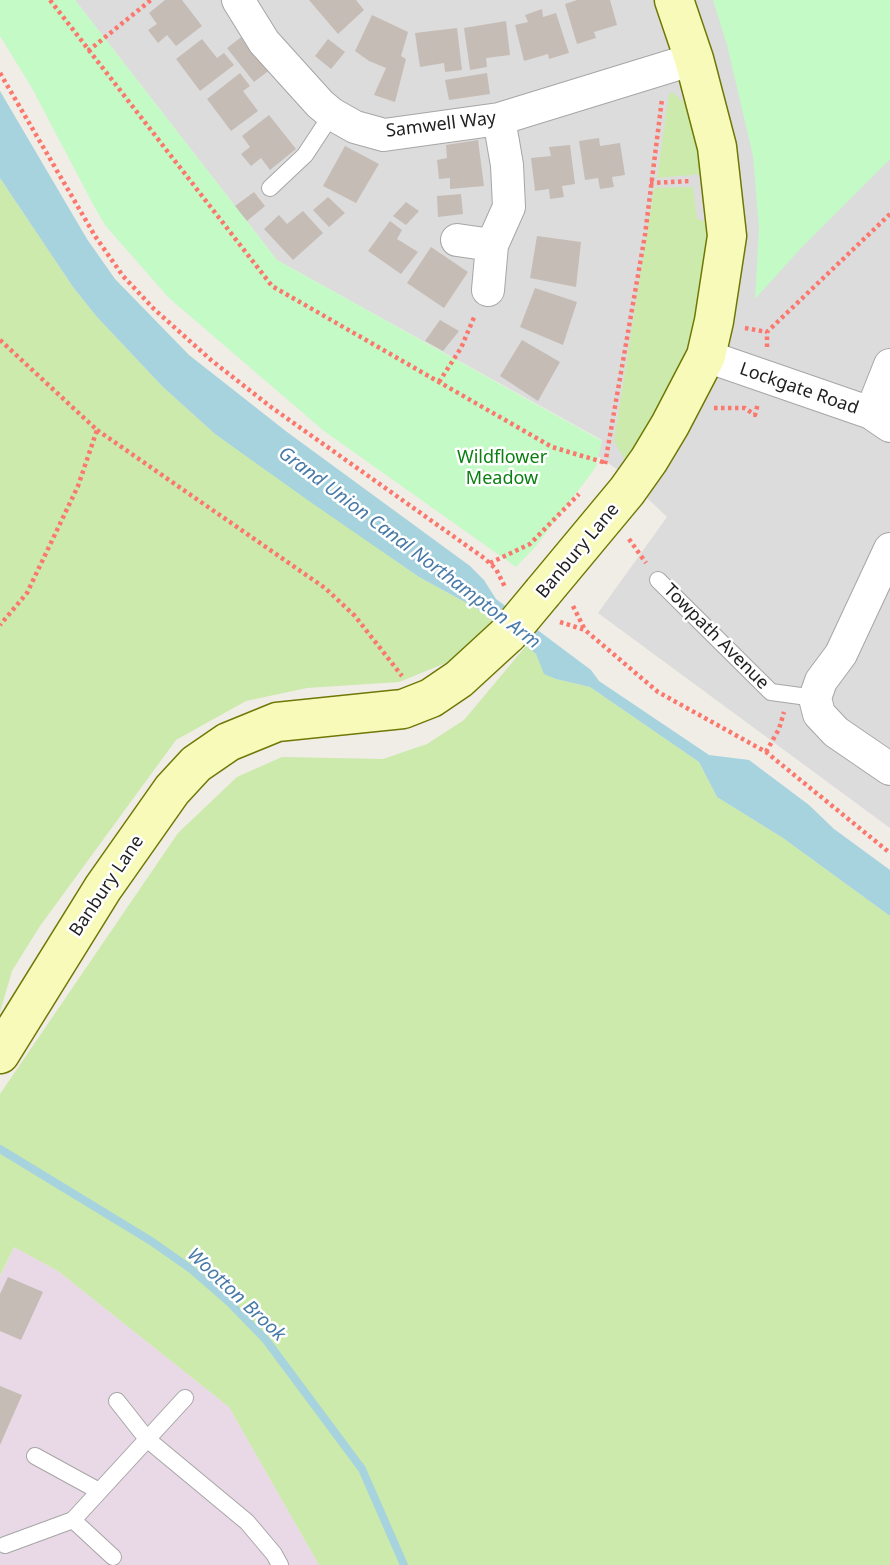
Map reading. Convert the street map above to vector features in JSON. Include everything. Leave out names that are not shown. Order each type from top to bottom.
[{"type":"street","name":"Samwell Way","points":[[238,0],[264,43],[332,114],[355,127],[384,135],[499,119],[694,59]]},
{"type":"street","name":"Banbury Lane","points":[[0,1054],[103,888],[172,790],[196,764],[228,742],[276,722],[403,709],[432,698],[458,679],[508,634],[642,470],[670,425],[706,356],[719,295],[727,236],[717,147],[694,59],[674,0]]},
{"type":"street","points":[[484,298],[492,245],[509,207],[507,165],[499,119]]},
{"type":"street","points":[[457,240],[492,245]]},
{"type":"street","name":"Lockgate Road","points":[[706,356],[881,420]]},
{"type":"street","points":[[881,420],[890,365]]},
{"type":"street","points":[[890,549],[841,654],[821,681],[802,696],[836,732],[890,769]]},
{"type":"lane","points":[[270,188],[305,155],[332,114]]},
{"type":"lane","name":"Towpath Avenue","points":[[658,580],[771,692],[802,696]]},
{"type":"lane","points":[[5,1545],[73,1520],[185,1398]]},
{"type":"lane","points":[[117,1401],[147,1440],[247,1522],[280,1565]]},
{"type":"lane","points":[[35,1456],[99,1491]]},
{"type":"lane","points":[[73,1520],[113,1557]]},
{"type":"path","points":[[50,0],[272,286],[552,447],[606,463],[645,235],[664,92]]},
{"type":"path","points":[[88,51],[151,0]]},
{"type":"path","points":[[0,73],[95,236],[123,276],[154,309],[211,360],[271,407],[490,563],[535,602],[585,631],[658,692],[766,752],[890,852]]},
{"type":"path","points":[[650,183],[700,181]]},
{"type":"path","points":[[765,378],[767,332],[890,214]]},
{"type":"path","points":[[439,382],[461,348],[484,298]]},
{"type":"path","points":[[0,340],[97,430],[325,588],[355,616],[399,670],[414,705]]},
{"type":"path","points":[[0,625],[27,593],[78,486],[97,430]]},
{"type":"path","points":[[490,563],[530,544],[582,492]]},
{"type":"path","points":[[628,538],[658,580]]},
{"type":"path","points":[[766,752],[802,696]]},
{"type":"shaded area","points":[[75,0],[890,0],[890,828],[598,613],[667,517],[618,470],[598,456],[602,440],[277,260]]},
{"type":"shaded area","points":[[14,1247],[58,1271],[229,1407],[319,1565],[0,1565],[0,1277]]},
{"type":"green space","name":"Wildflower Meadow","points":[[0,0],[75,0],[277,260],[602,441],[596,467],[536,546],[516,567],[324,431],[169,298],[105,225],[95,208],[32,88],[0,36]]},
{"type":"green space","points":[[713,0],[890,0],[890,159],[803,246],[755,299],[759,228],[753,156],[727,45]]},
{"type":"green space","points":[[672,92],[688,106],[695,122],[703,174],[657,178],[669,95]]},
{"type":"green space","points":[[0,178],[73,287],[97,317],[162,386],[215,434],[419,577],[483,612],[496,623],[453,660],[399,682],[307,688],[246,701],[176,740],[40,926],[12,971],[0,1012]]},
{"type":"green space","points":[[693,187],[697,219],[706,222],[706,256],[700,301],[687,346],[667,397],[627,463],[614,441],[654,188]]},
{"type":"green space","points":[[526,646],[556,679],[590,687],[699,762],[717,797],[783,838],[890,916],[890,1565],[319,1565],[229,1407],[58,1271],[14,1247],[0,1276],[0,1094],[178,833],[237,777],[282,757],[383,759],[427,744],[464,720]]},
{"type":"water","name":"Grand Union Canal Northampton Arm","points":[[0,91],[87,239],[115,279],[189,355],[287,432],[470,566],[484,580],[496,599],[591,670],[599,681],[709,755],[749,760],[809,805],[834,829],[890,870],[890,916],[783,838],[717,797],[699,762],[590,687],[544,674],[536,654],[483,612],[419,577],[309,501],[215,434],[162,386],[97,317],[73,287],[0,178]]},
{"type":"building","points":[[165,0],[182,0],[202,26],[176,46],[167,35],[158,43],[148,30],[157,24],[149,13]]},
{"type":"building","points":[[309,0],[356,0],[364,10],[338,34]]},
{"type":"building","points":[[577,0],[610,0],[617,25],[594,32],[596,38],[577,44],[565,4]]},
{"type":"building","points":[[542,9],[543,17],[556,13],[569,53],[549,59],[548,54],[524,61],[515,25],[528,22],[525,15]]},
{"type":"building","points":[[372,15],[408,32],[401,56],[406,59],[395,102],[374,95],[386,68],[355,51]]},
{"type":"building","points":[[506,21],[510,55],[486,58],[487,67],[470,70],[464,28]]},
{"type":"building","points":[[457,28],[462,70],[445,72],[444,63],[420,67],[415,33]]},
{"type":"building","points":[[244,35],[271,69],[254,82],[227,48]]},
{"type":"building","points":[[202,39],[217,58],[224,53],[234,65],[200,91],[176,59]]},
{"type":"building","points":[[328,39],[345,52],[331,69],[315,56]]},
{"type":"building","points":[[240,73],[250,86],[243,91],[258,111],[231,131],[207,99]]},
{"type":"building","points":[[487,73],[490,94],[449,100],[445,80]]},
{"type":"building","points":[[269,115],[296,149],[270,170],[261,158],[251,166],[241,154],[250,147],[242,136]]},
{"type":"building","points":[[599,138],[600,146],[620,143],[625,175],[612,177],[614,187],[600,189],[598,178],[585,180],[579,141]]},
{"type":"building","points":[[478,140],[484,186],[450,189],[450,178],[439,179],[437,160],[447,158],[446,145]]},
{"type":"building","points":[[570,145],[575,184],[562,186],[564,197],[550,199],[549,189],[535,191],[531,158],[551,156],[549,147]]},
{"type":"building","points":[[345,146],[379,164],[356,203],[323,186]]},
{"type":"building","points":[[254,192],[265,206],[247,221],[235,206]]},
{"type":"building","points":[[461,194],[463,214],[438,217],[437,196]]},
{"type":"building","points":[[328,197],[345,213],[329,227],[313,210]]},
{"type":"building","points":[[406,202],[419,211],[406,225],[393,216]]},
{"type":"building","points":[[303,211],[323,233],[293,260],[264,229],[279,215],[287,224]]},
{"type":"building","points":[[390,221],[402,230],[397,239],[418,252],[401,274],[368,251]]},
{"type":"building","points":[[537,236],[581,242],[576,287],[530,278]]},
{"type":"building","points":[[431,247],[468,272],[444,308],[407,283]]},
{"type":"building","points":[[535,288],[577,302],[563,345],[520,327]]},
{"type":"building","points":[[440,320],[459,331],[443,351],[425,341]]},
{"type":"building","points":[[522,340],[560,362],[538,401],[500,376]]},
{"type":"building","points":[[8,1277],[43,1292],[21,1340],[0,1331],[0,1294]]},
{"type":"building","points":[[0,1386],[22,1395],[0,1445]]},
{"type":"waterway","name":"Wootton Brook","points":[[0,1149],[151,1241],[191,1269],[229,1302],[266,1340],[362,1469],[404,1565]]}]
